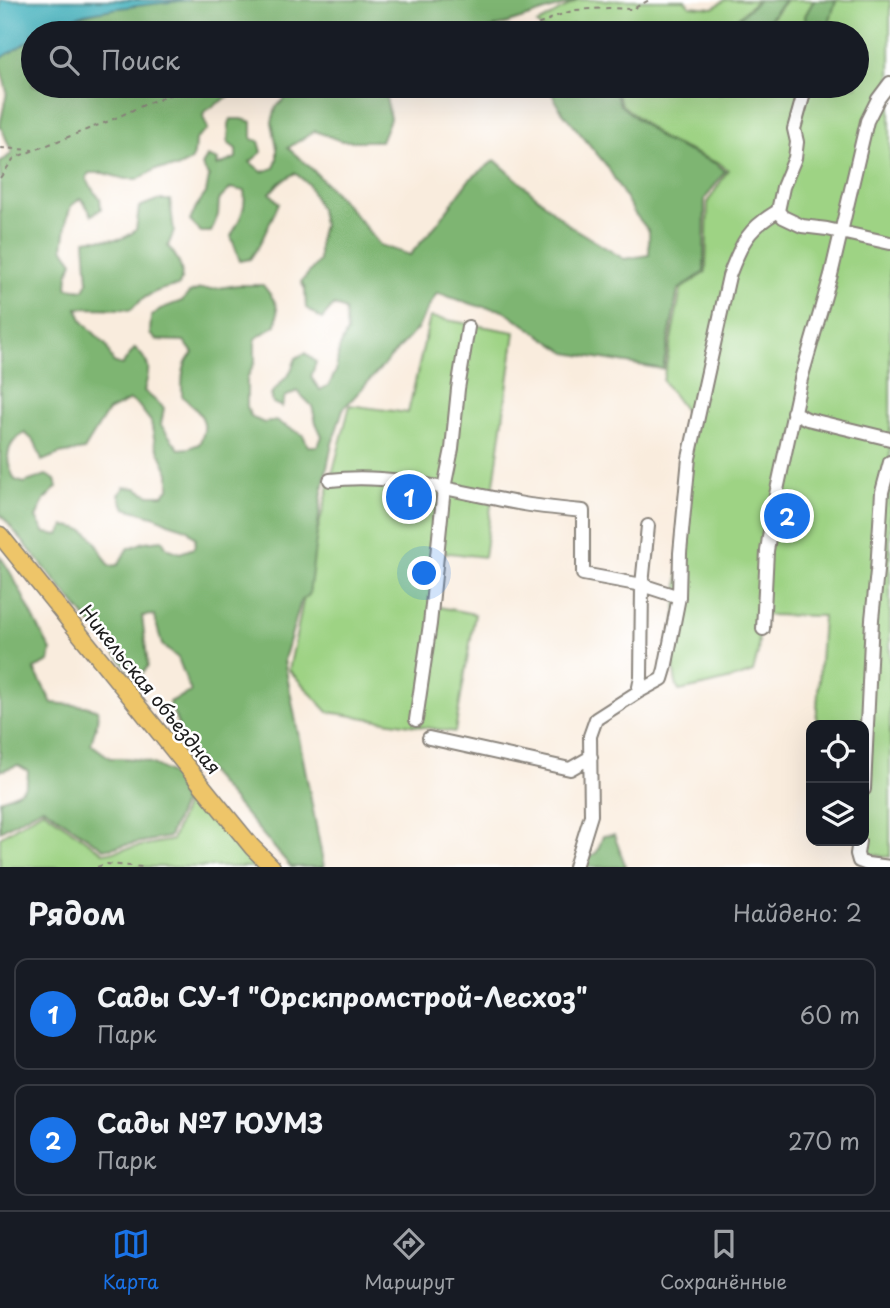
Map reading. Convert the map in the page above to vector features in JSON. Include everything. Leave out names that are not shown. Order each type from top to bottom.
[{"type":"main road","name":"Никельская объездная","points":[[0,535],[252,847],[272,867]]},
{"type":"lane","points":[[763,629],[766,562],[772,515],[793,412],[826,295],[867,121],[890,83]]},
{"type":"lane","points":[[575,867],[591,815],[590,736],[596,719],[663,678],[679,597],[688,458],[729,276],[747,234],[778,211],[783,187],[795,158],[797,142],[794,129],[803,98]]},
{"type":"lane","points":[[778,211],[783,217],[802,226],[890,243]]},
{"type":"lane","points":[[416,720],[430,624],[444,488],[452,449],[468,327]]},
{"type":"lane","points":[[793,412],[807,419],[890,439]]},
{"type":"lane","points":[[864,783],[872,619],[883,492],[890,462]]},
{"type":"lane","points":[[330,480],[395,480],[522,504],[583,511],[583,574],[642,585],[679,597]]},
{"type":"lane","points":[[638,692],[641,677],[642,585],[648,526]]},
{"type":"lane","points":[[429,738],[570,769],[591,757]]},
{"type":"lane","points":[[858,846],[859,861],[890,867]]},
{"type":"path","points":[[546,21],[575,10],[633,9],[649,0]]},
{"type":"path","points":[[0,178],[14,158],[163,98]]},
{"type":"path","points":[[0,148],[34,150]]},
{"type":"path","points":[[97,867],[107,864],[142,867]]},
{"type":"green space","points":[[188,0],[575,0],[515,21],[67,21],[94,12]]},
{"type":"green space","points":[[685,0],[690,6],[713,8],[725,0],[757,0],[734,21],[542,21],[575,2]]},
{"type":"green space","points":[[759,0],[785,0],[768,21],[735,21]]},
{"type":"green space","points":[[786,0],[814,0],[805,16],[806,21],[769,21]]},
{"type":"green space","points":[[814,0],[836,0],[829,21],[806,21],[805,16]]},
{"type":"green space","points":[[836,0],[890,0],[890,857],[862,853],[863,846],[869,846],[869,720],[816,720],[823,616],[760,615],[758,653],[753,672],[679,691],[674,670],[674,639],[690,418],[663,381],[681,289],[706,272],[708,202],[728,170],[718,162],[663,139],[621,104],[619,98],[869,98],[869,21],[829,21]]},
{"type":"green space","points":[[21,46],[21,98],[226,98],[204,112],[203,117],[208,129],[195,140],[191,161],[177,168],[156,169],[139,179],[89,173],[86,178],[100,198],[101,209],[92,215],[81,198],[71,206],[67,218],[63,248],[73,262],[68,274],[67,288],[84,290],[88,282],[85,240],[123,238],[136,230],[139,207],[157,200],[170,200],[174,231],[168,246],[180,265],[182,275],[179,286],[152,293],[131,310],[77,308],[83,322],[106,345],[113,362],[122,365],[135,348],[147,363],[144,391],[164,408],[161,425],[179,449],[199,444],[203,436],[204,422],[182,396],[184,368],[193,353],[184,341],[156,340],[150,334],[151,317],[160,309],[182,301],[189,293],[200,289],[263,285],[276,303],[277,318],[276,325],[255,339],[255,362],[247,378],[247,407],[251,417],[264,423],[276,421],[303,435],[308,446],[318,446],[322,436],[312,406],[297,391],[285,397],[282,407],[273,403],[271,394],[290,373],[296,358],[305,353],[316,362],[311,377],[320,390],[329,385],[336,371],[339,349],[347,332],[345,310],[334,305],[322,319],[306,308],[305,289],[301,282],[319,261],[319,240],[323,225],[320,209],[308,184],[295,173],[279,183],[270,193],[279,203],[250,259],[240,261],[231,236],[243,209],[244,191],[231,188],[219,200],[218,215],[211,232],[201,232],[190,221],[206,193],[209,177],[202,166],[207,156],[218,160],[217,166],[236,158],[236,149],[228,143],[231,119],[252,122],[252,139],[259,141],[262,152],[250,162],[262,172],[274,168],[277,159],[272,122],[276,107],[286,98],[386,98],[390,119],[381,141],[341,141],[315,131],[288,148],[352,211],[380,245],[410,255],[469,180],[495,160],[570,226],[624,259],[649,255],[649,231],[635,214],[607,166],[560,109],[554,98],[617,98],[620,105],[663,140],[717,164],[725,171],[705,199],[704,272],[678,290],[663,369],[567,353],[503,310],[478,306],[437,293],[417,329],[343,409],[322,492],[309,595],[301,601],[284,660],[324,867],[291,867],[187,747],[169,702],[191,692],[178,658],[162,645],[154,615],[142,616],[148,666],[137,680],[0,514],[0,163],[12,153],[0,125],[7,92],[0,59]],"holes":[[[130,400],[138,405],[151,422],[155,443],[169,473],[169,489],[163,495],[149,495],[136,488],[124,487],[119,495],[125,508],[187,529],[196,539],[194,548],[180,553],[167,548],[162,540],[144,542],[127,549],[118,565],[110,566],[88,533],[75,527],[64,526],[59,535],[45,533],[36,518],[44,500],[57,487],[55,480],[46,475],[24,483],[15,480],[8,460],[13,442],[25,433],[35,442],[42,461],[59,454],[84,450],[108,411]]]},
{"type":"green space","points":[[430,317],[515,332],[484,557],[441,552],[434,606],[475,614],[455,732],[328,712],[289,670],[318,529],[350,405],[408,413]]},
{"type":"green space","points":[[0,556],[51,650],[49,662],[34,669],[52,703],[98,710],[91,744],[110,758],[145,761],[176,777],[183,803],[169,837],[104,849],[43,807],[0,831],[0,800],[24,788],[28,771],[18,765],[0,771]]},
{"type":"green space","points":[[181,782],[211,810],[260,867],[0,867],[0,837],[43,810],[104,853],[172,840],[185,806]]},
{"type":"green space","points":[[614,835],[626,867],[583,867],[585,860],[597,852],[603,836]]},
{"type":"water","points":[[0,0],[188,0],[84,14],[66,21],[21,21],[21,46],[0,59]]},
{"type":"place","name":"Сады СУ-1 \"Орскпромстрой-Лесхоз\"","points":[[409,497]]},
{"type":"place","name":"Сады №7 ЮУМЗ","points":[[787,516]]}]
